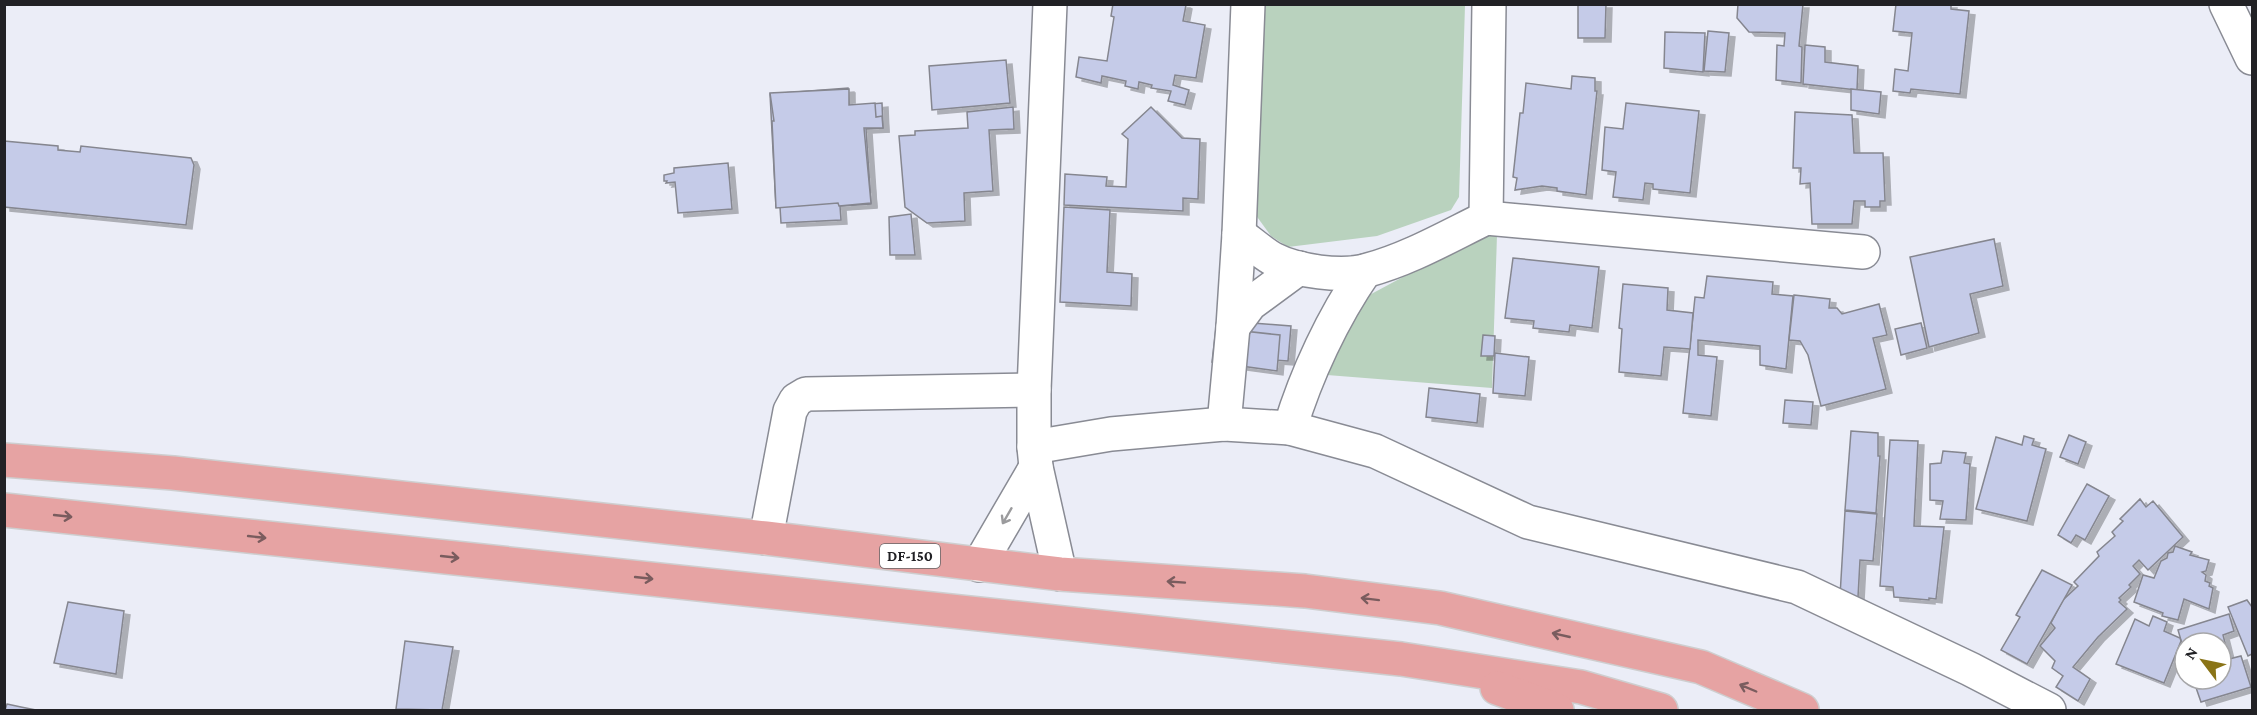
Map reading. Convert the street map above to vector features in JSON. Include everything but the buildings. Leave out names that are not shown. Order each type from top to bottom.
[{"type":"main road","name":"DF-150","points":[[4,460],[173,473],[766,538],[1060,574],[1305,591],[1440,608],[1701,667],[1802,711]]},
{"type":"main road","points":[[4,510],[1401,659],[1581,687],[1661,711]]},
{"type":"main road","points":[[1401,659],[1514,693],[1557,711]]},
{"type":"street","points":[[1050,4],[1034,390],[1035,457],[1060,574]]},
{"type":"street","points":[[1224,424],[1239,234],[1248,4]]},
{"type":"street","points":[[1486,218],[1489,4]]},
{"type":"street","points":[[2226,4],[2253,58]]},
{"type":"street","points":[[1239,234],[1272,258],[1299,268],[1331,273],[1365,271],[1434,244],[1486,218],[1863,252]]},
{"type":"street","points":[[1233,327],[1250,304],[1299,268]]},
{"type":"street","points":[[1290,428],[1302,393],[1346,299],[1365,271]]},
{"type":"street","points":[[766,538],[790,411],[796,400],[806,394],[1034,390]]},
{"type":"street","points":[[979,565],[1035,457],[1111,434],[1224,424],[1290,428],[1375,452],[1528,522],[1797,587],[1970,669],[2049,711]]},
{"type":"green space","points":[[1262,5],[1465,5],[1459,197],[1451,210],[1377,236],[1288,247],[1271,236],[1255,214]]},
{"type":"green space","points":[[1481,235],[1497,235],[1492,388],[1327,375],[1339,338],[1362,299]]}]
